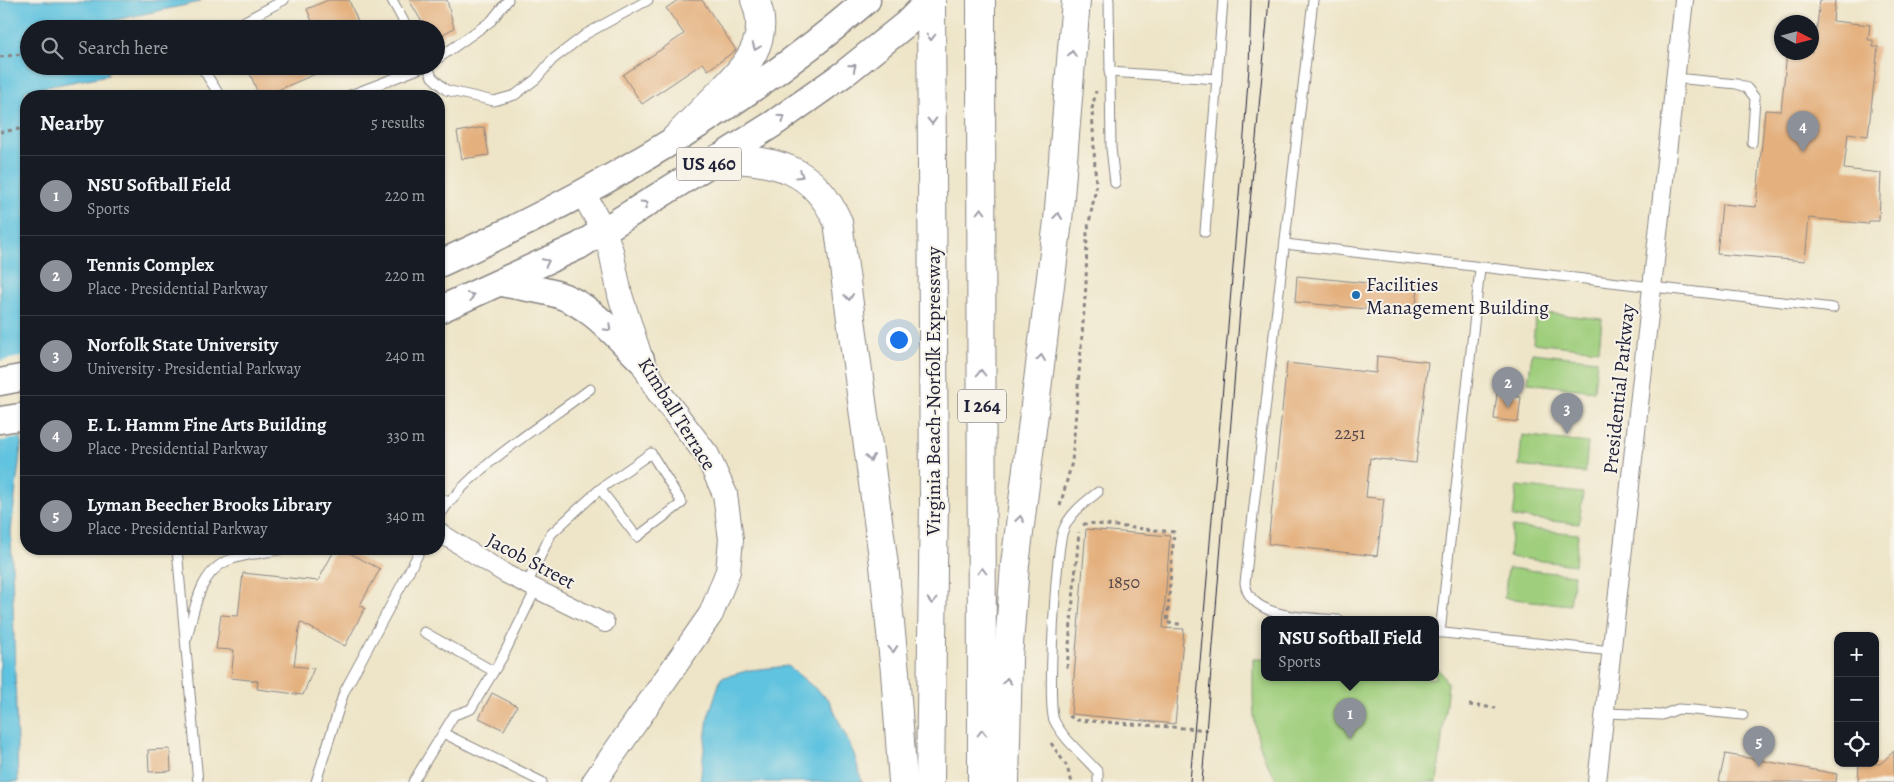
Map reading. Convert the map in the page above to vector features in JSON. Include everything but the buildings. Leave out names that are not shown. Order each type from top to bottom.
[{"type":"highway","points":[[675,139],[750,60],[759,40],[760,29],[759,9],[755,0]]},
{"type":"highway","name":"Virginia Beach-Norfolk Expressway","points":[[930,0],[934,509],[930,782]]},
{"type":"highway","name":"I 264","points":[[981,0],[982,782]]},
{"type":"highway","points":[[1005,782],[1008,658],[1015,566],[1058,221],[1076,0]]},
{"type":"highway","points":[[719,158],[775,163],[798,173],[813,184],[826,200],[838,222],[887,591],[903,782]]},
{"type":"main road","name":"US 460","points":[[445,261],[583,193],[675,139],[750,90],[822,37],[867,0]]},
{"type":"main road","name":"US 460","points":[[445,307],[502,283],[579,246],[604,231],[719,158],[846,73],[906,24],[930,0]]},
{"type":"main road","points":[[502,283],[557,294],[570,301],[599,318],[641,360]]},
{"type":"main road","points":[[0,382],[20,378]]},
{"type":"main road","points":[[0,420],[20,417]]},
{"type":"street","name":"Presidential Parkway","points":[[1598,782],[1684,0]]},
{"type":"street","name":"Kimball Terrace","points":[[583,193],[604,231],[614,262],[620,295],[641,360],[673,413],[707,455],[725,494],[731,539],[728,571],[711,614],[594,782]]},
{"type":"street","name":"Jacob Street","points":[[445,535],[532,586],[605,624]]},
{"type":"lane","points":[[247,20],[284,0]]},
{"type":"lane","points":[[392,0],[403,20]]},
{"type":"lane","points":[[445,54],[491,21],[508,0]]},
{"type":"lane","points":[[431,75],[446,90],[494,101],[515,95],[536,79],[552,60],[586,34],[648,0]]},
{"type":"lane","points":[[1109,0],[1111,148],[1115,183]]},
{"type":"lane","points":[[1205,232],[1223,0]]},
{"type":"lane","points":[[1310,616],[1267,610],[1254,602],[1246,591],[1246,572],[1313,0]]},
{"type":"lane","points":[[1109,72],[1217,79]]},
{"type":"lane","points":[[207,75],[216,90]]},
{"type":"lane","points":[[364,90],[403,75]]},
{"type":"lane","points":[[1675,78],[1737,84],[1747,88],[1755,98],[1752,142]]},
{"type":"lane","points":[[1285,244],[1832,308]]},
{"type":"lane","points":[[1439,624],[1480,268]]},
{"type":"lane","points":[[445,507],[488,464],[590,390]]},
{"type":"lane","points":[[413,782],[454,715],[471,709],[493,671],[532,586],[550,534],[600,489],[651,454],[682,504],[637,537],[600,489]]},
{"type":"lane","points":[[1098,492],[1074,512],[1062,533],[1051,665],[1054,719],[1063,733],[1098,772],[1098,782]]},
{"type":"lane","points":[[178,555],[198,782]]},
{"type":"lane","points":[[186,645],[197,597],[206,580],[221,564],[229,560],[254,555]]},
{"type":"lane","points":[[316,782],[344,692],[418,555]]},
{"type":"lane","points":[[424,632],[493,671]]},
{"type":"lane","points":[[1439,633],[1612,651]]},
{"type":"lane","points":[[1605,713],[1662,715],[1678,709],[1743,715]]},
{"type":"lane","points":[[442,733],[542,782]]},
{"type":"path","points":[[0,57],[20,54]]},
{"type":"path","points":[[1058,513],[1072,462],[1086,285],[1087,232],[1096,188],[1092,109],[1097,85]]},
{"type":"path","points":[[0,132],[20,129]]},
{"type":"path","points":[[1066,678],[1078,536],[1084,523],[1174,532],[1166,623],[1180,624]]},
{"type":"path","points":[[1469,705],[1496,708]]},
{"type":"path","points":[[1065,710],[1070,717],[1077,720],[1210,730]]},
{"type":"path","points":[[1047,737],[1066,766],[1072,782]]},
{"type":"green space","points":[[1536,312],[1602,319],[1599,350],[1533,343]]},
{"type":"green space","points":[[1532,353],[1597,360],[1594,391],[1528,383]]},
{"type":"green space","points":[[1522,435],[1588,443],[1585,473],[1519,466]]},
{"type":"green space","points":[[1517,486],[1583,493],[1579,524],[1513,517]]},
{"type":"green space","points":[[1512,527],[1578,534],[1575,565],[1509,557]]},
{"type":"green space","points":[[1508,568],[1574,575],[1570,605],[1504,598]]},
{"type":"green space","points":[[1253,659],[1261,659],[1261,681],[1439,681],[1439,670],[1448,684],[1437,782],[1278,782],[1262,752],[1258,738],[1253,693]]},
{"type":"water","points":[[0,0],[200,0],[200,2],[115,20],[20,20],[20,75],[108,75],[30,90],[20,90],[20,454],[11,531],[18,782],[0,782]]},
{"type":"water","points":[[788,666],[829,700],[854,754],[862,782],[700,782],[708,717],[721,678],[750,670]]},
{"type":"pier","points":[[20,357],[20,438],[0,441],[0,361]]},
{"type":"tram line","points":[[1190,782],[1244,135],[1249,68],[1251,0]]},
{"type":"tram line","points":[[1202,782],[1240,310],[1269,0]]},
{"type":"place","name":"E. L. Hamm Fine Arts Building","points":[[1803,152]]},
{"type":"place","name":"Facilities Management Building","points":[[1356,295]]},
{"type":"place","name":"Tennis Complex","points":[[1508,408]]},
{"type":"place","name":"Norfolk State University","points":[[1567,434]]},
{"type":"place","name":"NSU Softball Field","points":[[1350,739]]},
{"type":"place","name":"Lyman Beecher Brooks Library","points":[[1759,767]]}]
